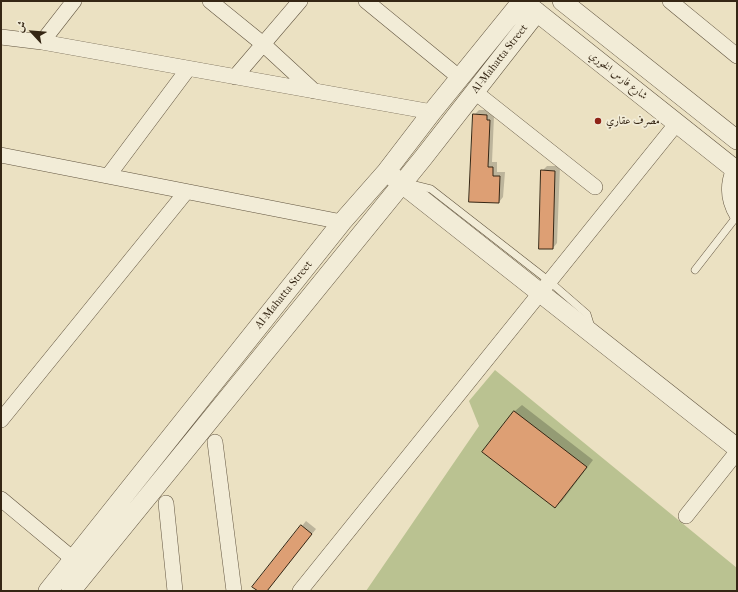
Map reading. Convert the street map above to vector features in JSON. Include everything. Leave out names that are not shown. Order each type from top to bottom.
[{"type":"street","points":[[210,1],[263,44],[314,91]]},
{"type":"street","points":[[235,77],[300,1]]},
{"type":"street","points":[[366,1],[460,78]]},
{"type":"street","points":[[562,1],[737,140]]},
{"type":"street","points":[[670,1],[737,56]]},
{"type":"street","points":[[42,42],[68,3]]},
{"type":"street","name":"Al-Mahatta Street","points":[[48,591],[342,222],[386,172],[432,112],[460,78],[528,5]]},
{"type":"street","name":"Al-Mahatta Street","points":[[71,591],[475,92],[528,5]]},
{"type":"street","name":"شارع فارس الخوري","points":[[528,5],[736,170]]},
{"type":"street","points":[[1,37],[42,42],[432,112]]},
{"type":"street","points":[[108,176],[188,69]]},
{"type":"street","points":[[475,92],[595,187]]},
{"type":"street","points":[[300,591],[677,123]]},
{"type":"street","points":[[1,156],[342,222]]},
{"type":"street","points":[[736,170],[731,175],[729,190],[731,204],[737,216]]},
{"type":"street","points":[[386,172],[545,287],[592,333],[737,448]]},
{"type":"street","points":[[1,420],[186,192]]},
{"type":"street","points":[[215,442],[234,591]]},
{"type":"street","points":[[686,516],[737,452]]},
{"type":"street","points":[[1,499],[73,559]]},
{"type":"street","points":[[166,503],[175,591]]},
{"type":"lane","points":[[695,270],[737,216]]},
{"type":"green space","points":[[495,370],[737,568],[737,591],[366,591],[479,426],[469,401]]},
{"type":"building","points":[[473,114],[487,115],[487,120],[490,120],[488,167],[493,167],[493,176],[500,176],[499,203],[469,202]]},
{"type":"building","points":[[541,170],[555,171],[553,249],[539,249]]},
{"type":"building","points":[[514,411],[587,467],[555,508],[482,452]]},
{"type":"building","points":[[301,525],[312,534],[267,591],[258,591],[252,587]]},
{"type":"place","name":"مصرف عقاري","points":[[598,121]]}]
